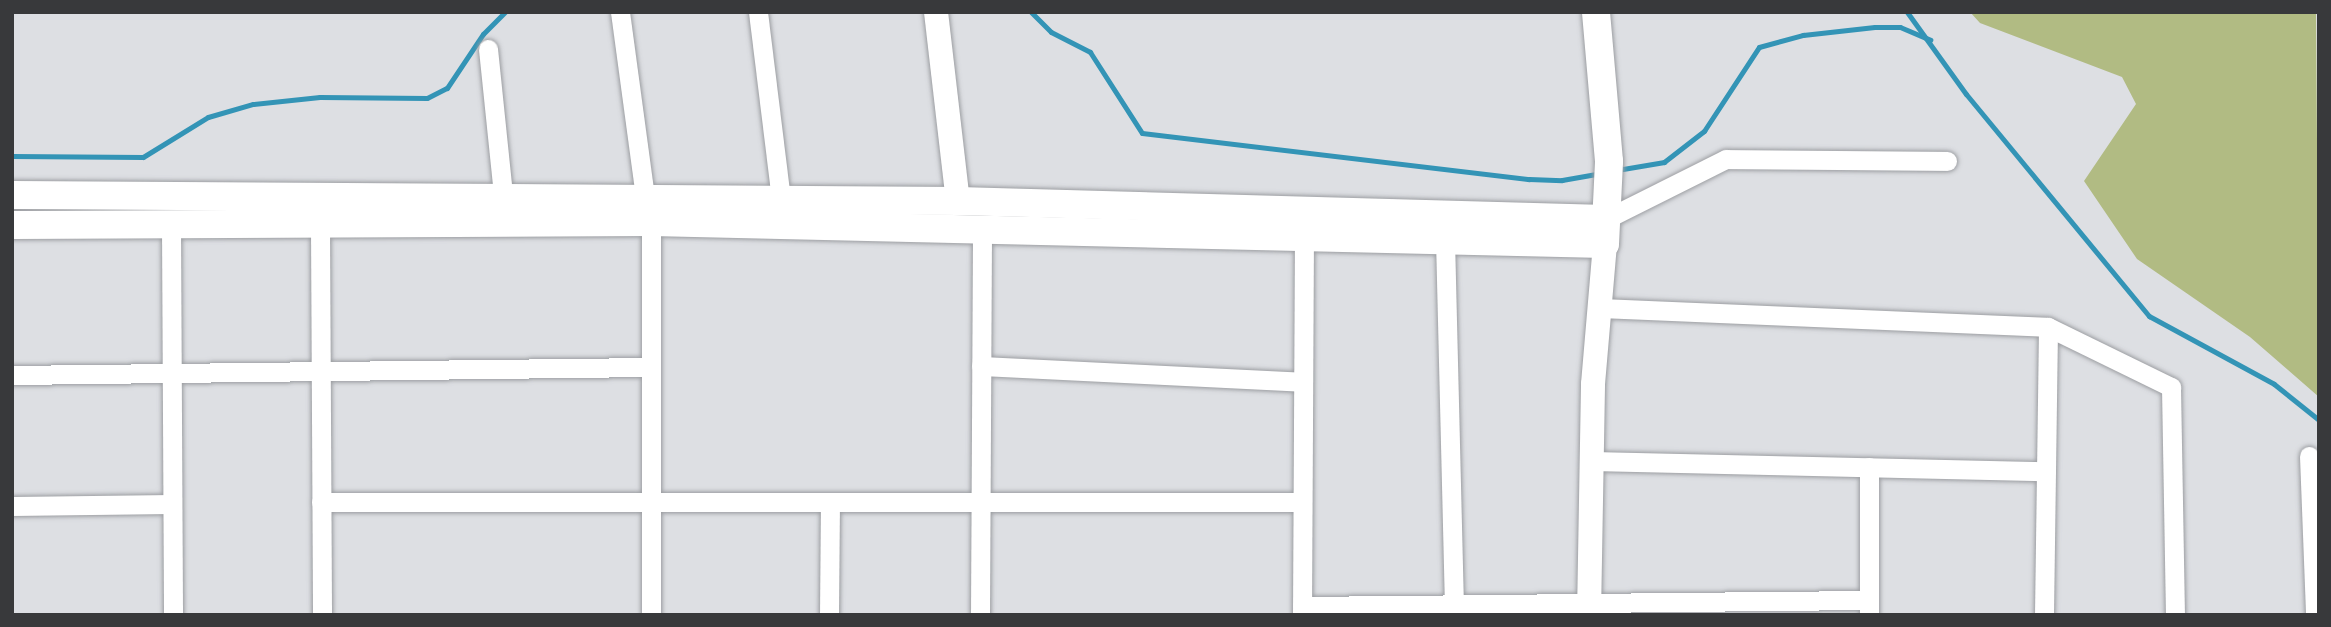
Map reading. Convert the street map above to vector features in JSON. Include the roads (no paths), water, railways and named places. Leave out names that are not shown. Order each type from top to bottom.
[{"type":"main road","points":[[12,225],[320,226],[547,209],[648,209],[982,229],[1304,235],[1605,232],[1609,173],[1596,12]]},
{"type":"main road","points":[[12,195],[503,195],[547,209]]},
{"type":"main road","points":[[648,209],[781,199],[958,201],[1460,232]]},
{"type":"street","points":[[620,12],[648,209],[651,615]]},
{"type":"street","points":[[758,12],[781,199]]},
{"type":"street","points":[[936,12],[958,201]]},
{"type":"street","points":[[488,49],[503,195]]},
{"type":"street","points":[[1589,608],[1590,461],[1605,232],[1726,159],[1947,161]]},
{"type":"street","points":[[170,226],[173,615]]},
{"type":"street","points":[[320,226],[322,615]]},
{"type":"street","points":[[980,615],[982,229]]},
{"type":"street","points":[[1454,604],[1460,232]]},
{"type":"street","points":[[1304,235],[1300,502],[1302,610],[1454,604],[1589,608],[1869,607],[1869,467]]},
{"type":"street","points":[[1598,308],[2048,327],[2171,387],[2175,615]]},
{"type":"street","points":[[2044,615],[2048,327]]},
{"type":"street","points":[[981,366],[1303,383]]},
{"type":"street","points":[[12,375],[651,367]]},
{"type":"street","points":[[2309,456],[2315,615]]},
{"type":"street","points":[[1590,461],[2046,471]]},
{"type":"street","points":[[321,502],[1300,502]]},
{"type":"street","points":[[830,502],[830,615]]},
{"type":"street","points":[[12,506],[172,504]]},
{"type":"waterway","points":[[12,156],[143,157],[208,117],[253,104],[320,97],[427,98],[447,88],[483,34],[505,12]]},
{"type":"waterway","points":[[1031,12],[1051,32],[1090,52],[1142,133],[1529,179],[1562,180],[1600,173]]},
{"type":"waterway","points":[[1907,12],[1966,94],[2149,316],[2274,384],[2319,420]]},
{"type":"waterway","points":[[1617,170],[1664,162],[1704,131],[1759,47],[1803,35],[1875,27],[1900,27],[1930,40]]}]
